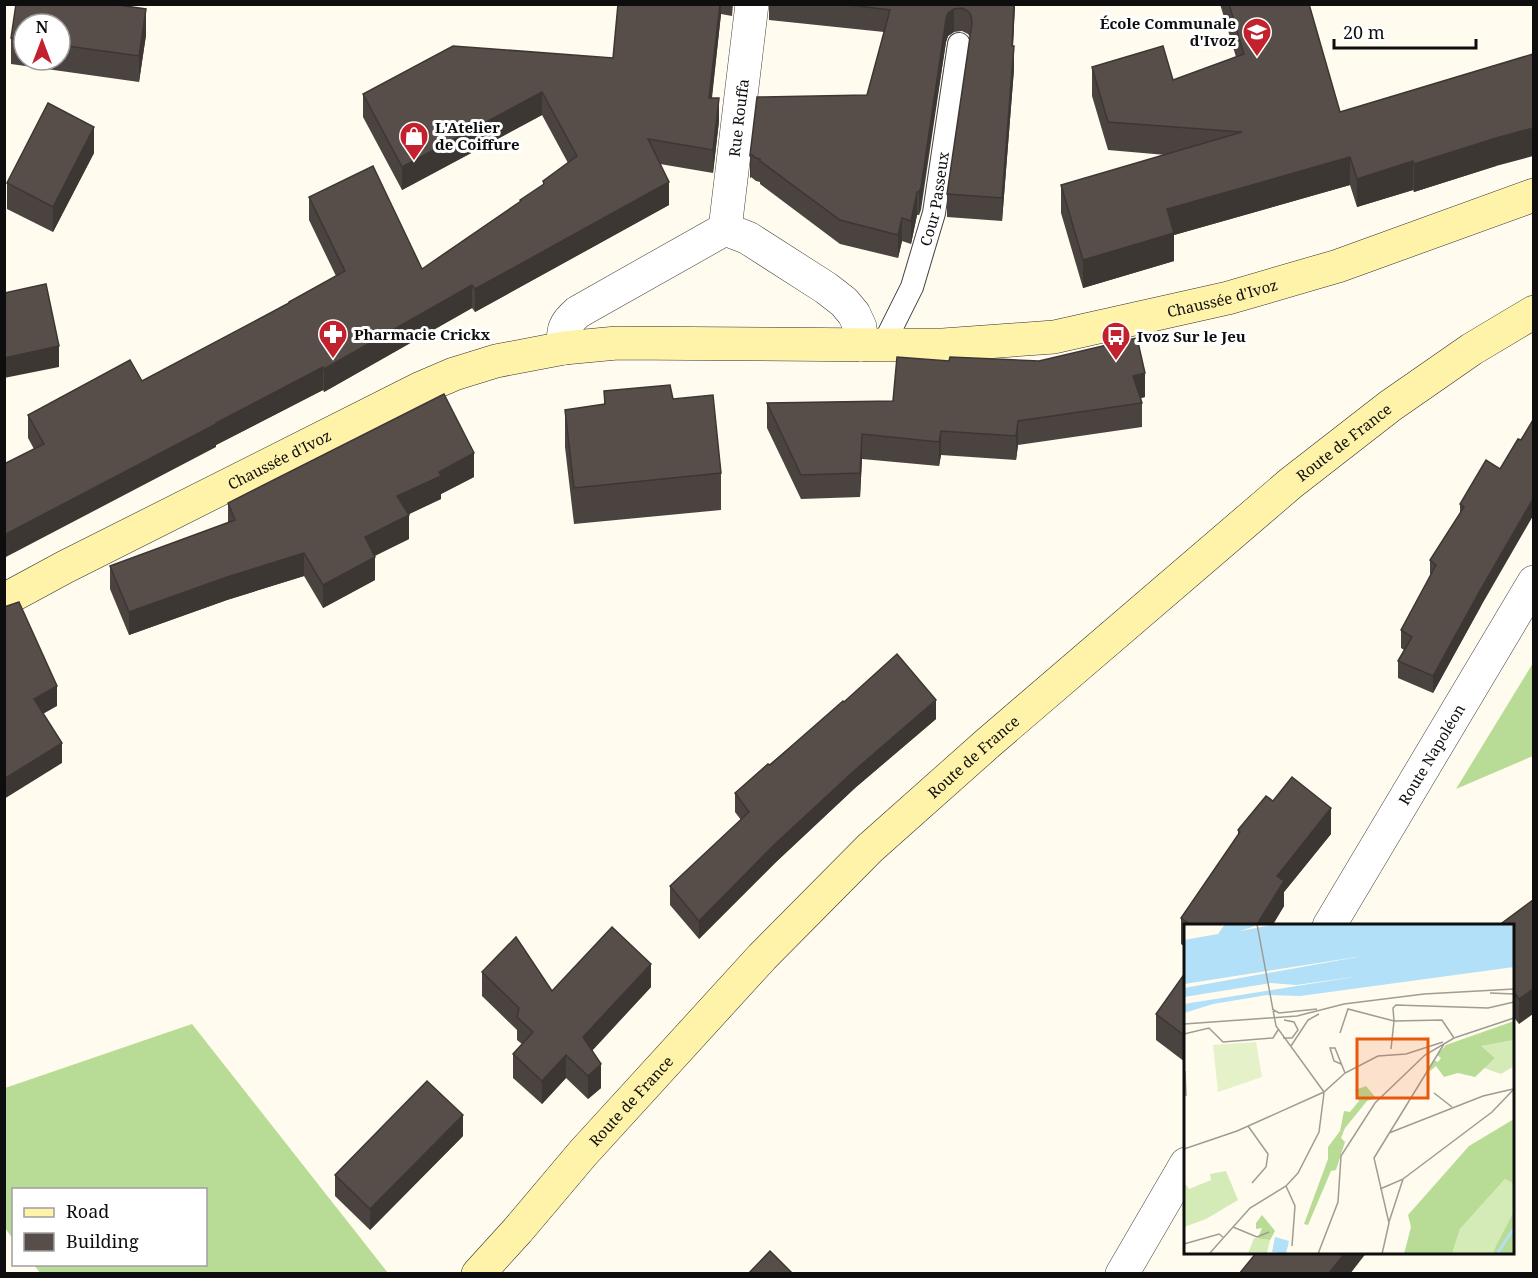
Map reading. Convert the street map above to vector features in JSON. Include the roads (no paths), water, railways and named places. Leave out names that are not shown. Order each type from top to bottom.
[{"type":"main road","name":"Chaussée d'Ivoz","points":[[4,600],[418,389],[454,374],[496,361],[564,348],[617,343],[943,345],[1054,338],[1228,298],[1330,268],[1533,195]]},
{"type":"main road","name":"Route de France","points":[[478,1274],[583,1153],[754,966],[870,848],[988,743],[1292,483],[1390,406],[1472,349],[1533,312]]},
{"type":"street","name":"Rue Rouffa","points":[[725,229],[752,4]]},
{"type":"street","points":[[564,348],[562,333],[568,321],[578,312],[725,229],[748,238],[844,302],[854,314],[872,345]]},
{"type":"street","name":"Route Napoléon","points":[[1330,924],[1533,582]]},
{"type":"street","points":[[1122,1274],[1184,1166]]},
{"type":"lane","name":"Cour Passeux","points":[[872,345],[912,287],[934,213],[959,44]]},
{"type":"place","name":"École Communale d'Ivoz","points":[[1257,58]]},
{"type":"place","name":"L'Atelier de Coiffure","points":[[414,162]]},
{"type":"place","name":"Pharmacie Crickx","points":[[333,360]]},
{"type":"place","name":"Ivoz Sur le Jeu","points":[[1116,362]]}]
